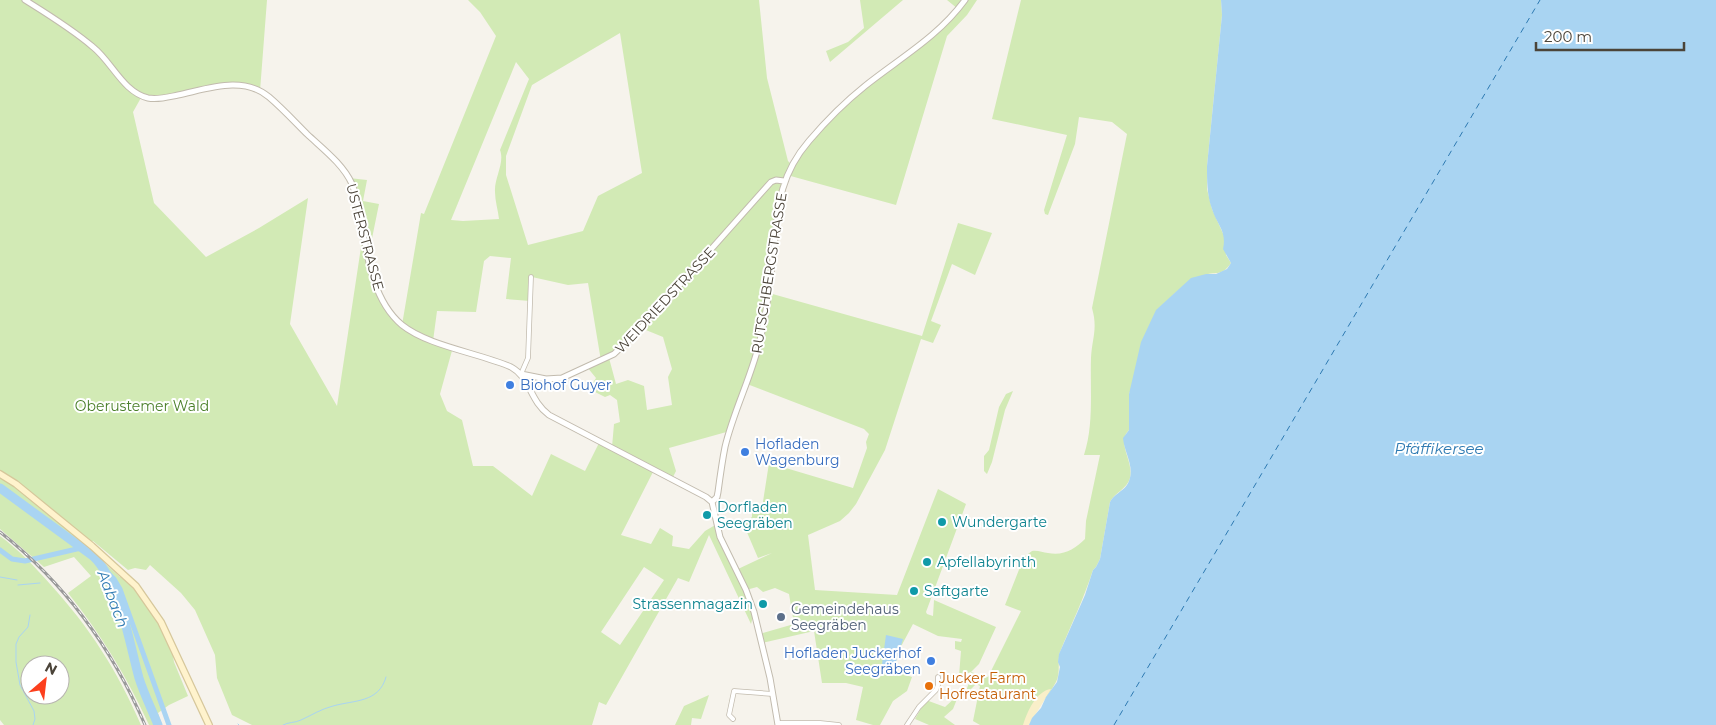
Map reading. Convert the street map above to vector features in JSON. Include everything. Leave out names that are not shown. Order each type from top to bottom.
[{"type":"main road","points":[[0,474],[16,484],[105,556],[136,586],[161,622],[209,725]]},
{"type":"street","name":"USTERSTRASSE","points":[[25,0],[72,30],[95,49],[127,86],[148,98],[166,98],[231,85],[253,88],[268,96],[337,163],[349,178],[356,193],[374,280],[382,299],[394,317],[402,325],[421,337],[505,364],[521,374]]},
{"type":"street","name":"RUTSCHBERGSTRASSE","points":[[712,502],[718,492],[722,460],[762,335],[773,258],[777,213],[784,181],[798,154],[834,113],[866,85],[934,34],[965,0]]},
{"type":"street","name":"WEIDRIEDSTRASSE","points":[[521,374],[546,379],[562,378],[614,354],[641,328],[771,182],[776,180],[784,181]]},
{"type":"street","points":[[531,277],[528,358],[521,374],[538,406],[549,415],[706,497],[712,502],[720,537],[754,612],[778,724],[820,723],[839,725]]},
{"type":"street","points":[[907,725],[919,707],[936,690],[938,677]]},
{"type":"street","points":[[733,719],[729,715],[734,691],[773,694]]},
{"type":"green space","name":"Oberustemer Wald","points":[[0,0],[267,0],[260,91],[231,85],[166,98],[142,96],[133,112],[154,203],[206,257],[308,198],[290,324],[337,406],[363,234],[349,178],[367,180],[363,201],[379,204],[368,258],[378,290],[402,325],[421,213],[424,214],[496,36],[480,12],[468,0],[759,0],[767,78],[788,161],[792,165],[834,113],[920,46],[958,9],[947,0],[977,0],[967,15],[947,36],[896,205],[787,175],[784,181],[769,293],[922,336],[958,223],[992,233],[975,275],[952,264],[931,321],[941,325],[933,343],[921,339],[885,450],[856,504],[840,521],[808,535],[815,590],[897,595],[938,489],[966,504],[926,612],[933,616],[934,600],[996,627],[979,664],[971,672],[959,676],[961,651],[955,649],[955,641],[961,642],[962,639],[938,636],[913,624],[897,654],[895,671],[912,677],[907,691],[893,701],[880,725],[856,720],[863,687],[846,683],[822,683],[814,631],[762,643],[759,634],[794,624],[789,594],[775,588],[763,592],[757,587],[746,590],[754,612],[751,624],[709,535],[689,582],[678,578],[606,705],[599,702],[592,725],[252,725],[232,715],[217,678],[215,655],[195,610],[181,593],[150,565],[146,570],[135,568],[128,570],[93,541],[82,548],[89,549],[120,577],[124,574],[170,639],[174,662],[188,696],[169,705],[158,713],[162,725],[149,725],[113,656],[68,593],[91,576],[74,557],[44,567],[0,529]],"holes":[[[620,33],[642,173],[598,196],[583,231],[528,245],[506,175],[506,156],[532,85]],[[516,62],[529,79],[500,150],[501,160],[495,187],[499,219],[451,220]],[[490,256],[511,258],[506,299],[530,301],[532,277],[568,285],[588,283],[601,361],[587,367],[596,378],[589,389],[605,397],[610,395],[617,400],[620,422],[614,424],[612,447],[600,441],[585,471],[551,454],[532,496],[493,466],[473,466],[462,420],[447,411],[440,394],[453,347],[433,341],[437,311],[476,312],[484,261]],[[641,328],[663,337],[672,369],[668,377],[672,405],[647,410],[644,386],[628,380],[616,384],[609,358]],[[747,384],[864,429],[869,434],[866,442],[867,448],[853,488],[769,463],[762,508],[752,508],[752,517],[743,523],[758,558],[772,553],[738,569],[743,583],[720,537],[717,524],[705,531],[689,549],[672,546],[673,536],[660,528],[651,544],[621,535],[654,470],[672,479],[676,471],[669,448],[730,431]],[[644,567],[664,580],[620,645],[601,632]]]},
{"type":"green space","points":[[860,0],[903,0],[830,62],[826,51],[848,42],[864,28]]},
{"type":"green space","points":[[1021,0],[1221,0],[1222,15],[1207,166],[1207,189],[1212,209],[1225,238],[1226,255],[1231,263],[1224,271],[1207,274],[1198,278],[1175,293],[1167,301],[1129,394],[1129,430],[1125,435],[1124,441],[1130,465],[1130,478],[1110,502],[1100,559],[1093,570],[1060,652],[1056,682],[1029,725],[980,725],[973,721],[980,686],[976,684],[964,696],[972,675],[971,672],[988,677],[1021,611],[1005,605],[1024,557],[1032,551],[1054,554],[1064,553],[1073,549],[1085,539],[1086,521],[1100,455],[1084,455],[1091,407],[1091,358],[1095,328],[1092,308],[1127,134],[1112,122],[1079,117],[1075,144],[1048,215],[1045,214],[1044,210],[1067,135],[992,119]]},
{"type":"green space","points":[[1013,391],[1005,410],[992,462],[987,474],[984,471],[984,456],[989,450],[999,407],[1006,394]]},
{"type":"green space","points":[[0,536],[32,565],[64,600],[90,633],[122,686],[141,725],[4,725],[0,720]]},
{"type":"green space","points":[[959,694],[953,709],[944,717],[955,725],[929,725],[915,719],[926,700],[945,707]]},
{"type":"green space","points":[[709,695],[701,719],[692,718],[691,725],[675,725],[684,706]]},
{"type":"sand","points":[[1051,689],[1029,725],[1023,725],[1030,708],[1037,698]]},
{"type":"water","name":"Pfäffikersee","points":[[1221,0],[1716,0],[1716,725],[1029,725],[1057,682],[1060,667],[1058,662],[1059,654],[1085,595],[1093,570],[1100,559],[1110,502],[1127,485],[1130,479],[1130,467],[1123,438],[1129,430],[1129,394],[1141,342],[1156,310],[1191,278],[1206,274],[1216,274],[1227,269],[1231,263],[1223,249],[1224,237],[1210,204],[1207,183],[1207,166],[1222,15]]},
{"type":"water","points":[[886,635],[903,639],[894,668],[882,664]]},
{"type":"waterway","name":"Aabach","points":[[0,488],[93,556],[102,567],[117,597],[139,678],[158,725]]},
{"type":"waterway","points":[[0,550],[12,559],[25,561],[81,548]]},
{"type":"waterway","points":[[104,569],[114,579],[120,589],[169,725]]},
{"type":"waterway","points":[[0,577],[17,580]]},
{"type":"waterway","points":[[18,585],[40,583]]},
{"type":"waterway","points":[[30,615],[28,627],[19,637],[16,644],[16,662],[20,685],[34,711],[35,719],[33,725]]},
{"type":"waterway","points":[[283,725],[299,721],[329,707],[372,696],[378,692],[386,677]]},
{"type":"ferry route","points":[[1114,725],[1540,0]]},
{"type":"railway","points":[[0,532],[46,573],[85,619],[118,670],[145,725]]},
{"type":"place","name":"Biohof Guyer","points":[[510,385]]},
{"type":"place","name":"Hofladen Wagenburg","points":[[745,452]]},
{"type":"place","name":"Dorfladen Seegräben","points":[[707,515]]},
{"type":"place","name":"Wundergarte","points":[[942,522]]},
{"type":"place","name":"Apfellabyrinth","points":[[927,562]]},
{"type":"place","name":"Saftgarte","points":[[914,591]]},
{"type":"place","name":"Strassenmagazin","points":[[763,604]]},
{"type":"place","name":"Gemeindehaus Seegräben","points":[[781,617]]},
{"type":"place","name":"Hofladen Juckerhof Seegräben","points":[[931,661]]},
{"type":"place","name":"Jucker Farm Hofrestaurant","points":[[929,686]]}]
